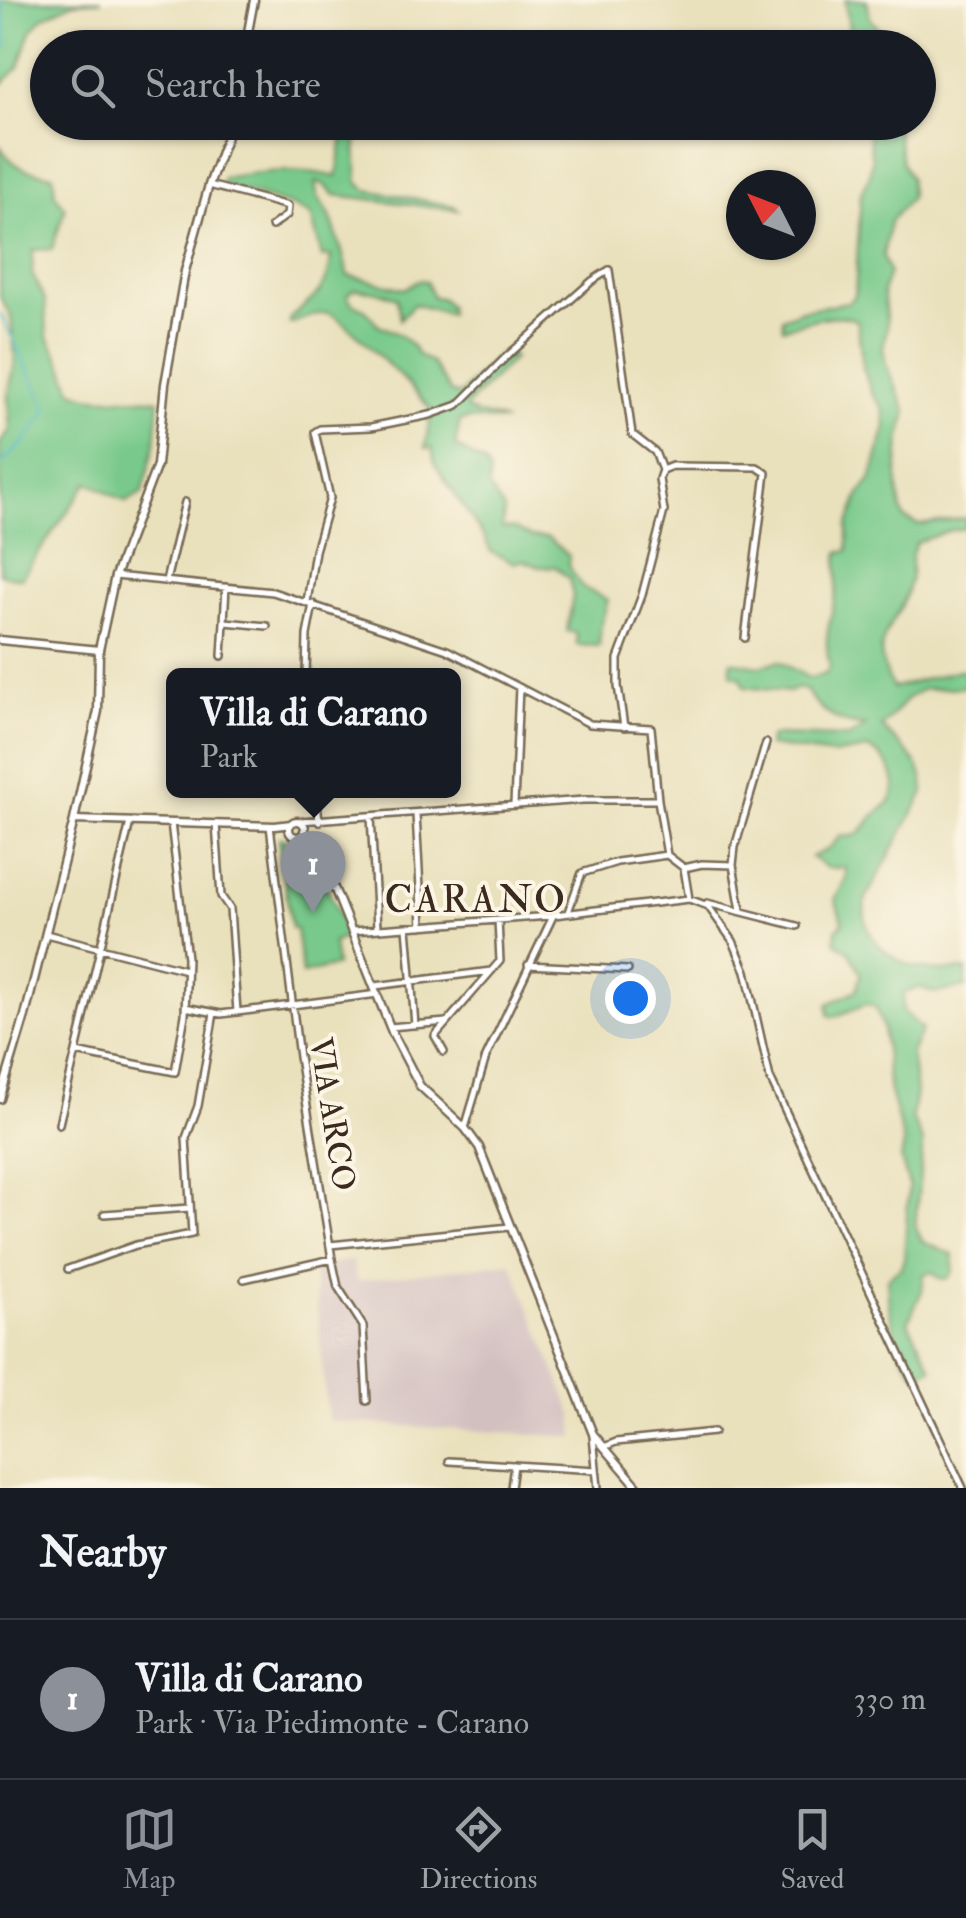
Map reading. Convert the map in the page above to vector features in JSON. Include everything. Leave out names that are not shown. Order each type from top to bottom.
[{"type":"street","points":[[248,30],[254,0]]},
{"type":"street","points":[[0,1099],[46,934],[98,711],[99,650],[115,576],[157,465],[165,384],[185,271],[225,140]]},
{"type":"street","points":[[209,185],[288,206],[287,215],[272,226]]},
{"type":"street","points":[[306,668],[316,550],[330,498],[315,432],[370,426],[450,409],[609,270],[630,429],[655,452],[662,470],[659,478],[664,511],[642,595],[618,659],[624,727]]},
{"type":"street","points":[[662,470],[672,466],[757,467],[766,473],[744,638]]},
{"type":"street","points":[[166,581],[186,502]]},
{"type":"street","points":[[115,576],[273,592],[447,650],[590,724],[651,728],[667,855],[684,868],[690,899]]},
{"type":"street","points":[[222,656],[226,587]]},
{"type":"street","points":[[224,622],[267,626]]},
{"type":"street","points":[[0,640],[99,650]]},
{"type":"street","points":[[514,806],[519,687]]},
{"type":"street","points":[[741,910],[733,865],[766,742]]},
{"type":"street","points":[[316,798],[318,822]]},
{"type":"street","points":[[74,820],[298,828],[371,816],[584,800],[658,800]]},
{"type":"street","points":[[416,813],[422,926]]},
{"type":"street","points":[[371,816],[377,929]]},
{"type":"street","points":[[59,1124],[130,822]]},
{"type":"street","points":[[76,1052],[175,1072],[186,970],[170,823]]},
{"type":"street","points":[[216,824],[220,896],[230,909],[237,1012]]},
{"type":"street","name":"VIA ARCO","points":[[273,826],[294,1004],[332,1260],[338,1287],[363,1326],[368,1401]]},
{"type":"street","points":[[298,828],[313,850],[352,931],[390,1028],[420,1086],[465,1128],[480,1148],[592,1434],[598,1488]]},
{"type":"street","points":[[568,912],[582,873],[617,862],[667,855]]},
{"type":"street","points":[[684,868],[733,865]]},
{"type":"street","points":[[352,931],[690,899],[797,926]]},
{"type":"street","points":[[700,901],[733,941],[746,971],[770,1078],[963,1488]]},
{"type":"street","points":[[465,1128],[486,1056],[554,914]]},
{"type":"street","points":[[444,1052],[435,1036],[500,961],[498,920]]},
{"type":"street","points":[[407,927],[415,1025]]},
{"type":"street","points":[[46,934],[186,970]]},
{"type":"street","points":[[528,965],[628,970]]},
{"type":"street","points":[[185,1007],[214,1013],[237,1012],[492,970]]},
{"type":"street","points":[[68,1269],[136,1245],[192,1234],[186,1138],[198,1106],[214,1013]]},
{"type":"street","points":[[390,1028],[446,1022]]},
{"type":"street","points":[[104,1214],[190,1208]]},
{"type":"street","points":[[330,1246],[510,1227]]},
{"type":"street","points":[[244,1279],[332,1260]]},
{"type":"street","points":[[604,1448],[616,1442],[714,1432]]},
{"type":"street","points":[[592,1434],[639,1488]]},
{"type":"street","points":[[449,1461],[596,1470]]},
{"type":"street","points":[[511,1488],[514,1465]]},
{"type":"shaded area","points":[[352,1260],[357,1281],[511,1262],[573,1415],[575,1437],[328,1421],[313,1268]]},
{"type":"green space","points":[[0,0],[102,0],[74,2],[42,18],[30,30],[19,67],[0,86]]},
{"type":"green space","points":[[845,0],[867,0],[870,18],[880,30],[849,30]]},
{"type":"green space","points":[[342,140],[356,140],[358,183],[367,190],[454,206],[458,210],[335,195],[316,182],[317,193],[341,246],[347,275],[404,289],[418,280],[426,281],[433,297],[441,298],[449,306],[449,314],[414,304],[400,319],[397,298],[354,289],[347,295],[377,324],[400,335],[417,354],[432,363],[450,392],[459,395],[499,354],[507,350],[514,358],[467,405],[472,412],[503,421],[460,421],[455,446],[485,464],[489,488],[504,510],[502,528],[548,538],[569,556],[568,565],[582,587],[608,600],[599,646],[577,645],[576,633],[567,631],[573,595],[569,579],[556,567],[539,567],[523,560],[515,563],[491,552],[435,465],[432,448],[425,448],[431,410],[412,389],[336,317],[319,314],[290,324],[290,318],[319,292],[330,268],[331,256],[322,257],[311,215],[222,184],[223,178],[266,172],[337,177]]},
{"type":"green space","points":[[869,140],[898,140],[902,163],[910,178],[910,198],[890,221],[883,256],[889,273],[883,290],[887,325],[883,348],[886,365],[907,412],[898,465],[901,507],[904,518],[919,525],[966,518],[966,528],[916,543],[905,597],[882,643],[881,655],[893,688],[959,670],[966,670],[966,687],[924,689],[908,698],[882,727],[917,764],[924,793],[866,898],[865,911],[872,935],[889,954],[931,970],[966,970],[966,987],[935,993],[919,987],[903,994],[903,1011],[922,1029],[911,1053],[916,1092],[912,1118],[923,1142],[915,1227],[923,1242],[954,1255],[953,1272],[948,1279],[933,1272],[924,1274],[922,1291],[908,1322],[932,1368],[917,1375],[898,1343],[889,1302],[888,1278],[904,1259],[909,1185],[901,1160],[904,1143],[888,1084],[883,1028],[875,1006],[866,1004],[834,1017],[829,1015],[828,1004],[857,990],[861,974],[850,952],[835,942],[837,928],[843,923],[835,899],[845,880],[845,868],[827,868],[811,857],[829,849],[840,836],[856,835],[862,830],[890,801],[893,777],[881,757],[867,749],[833,755],[768,746],[770,738],[778,735],[849,737],[865,726],[831,716],[806,690],[745,687],[741,677],[731,674],[731,661],[759,666],[779,661],[809,678],[826,674],[830,666],[827,638],[839,552],[848,551],[848,526],[860,494],[871,480],[886,426],[883,408],[872,394],[863,368],[857,321],[830,317],[783,328],[782,318],[802,310],[848,302],[855,296],[861,193],[872,160]]},
{"type":"green space","points":[[0,146],[22,168],[53,175],[55,194],[65,208],[52,249],[33,250],[32,274],[45,300],[47,335],[72,390],[92,397],[159,400],[155,444],[143,492],[126,502],[88,482],[21,578],[0,574],[0,443],[10,430],[8,396],[15,362],[11,317],[0,297]]},
{"type":"green space","points":[[279,838],[304,853],[330,894],[348,937],[333,942],[336,966],[302,974],[296,929],[291,928]]},
{"type":"waterway","points":[[0,54],[7,45],[2,0]]},
{"type":"waterway","points":[[0,313],[48,410],[0,465]]},
{"type":"place","name":"Villa di Carano","points":[[313,913]]},
{"type":"district","name":"CARANO","points":[[476,900]]}]
